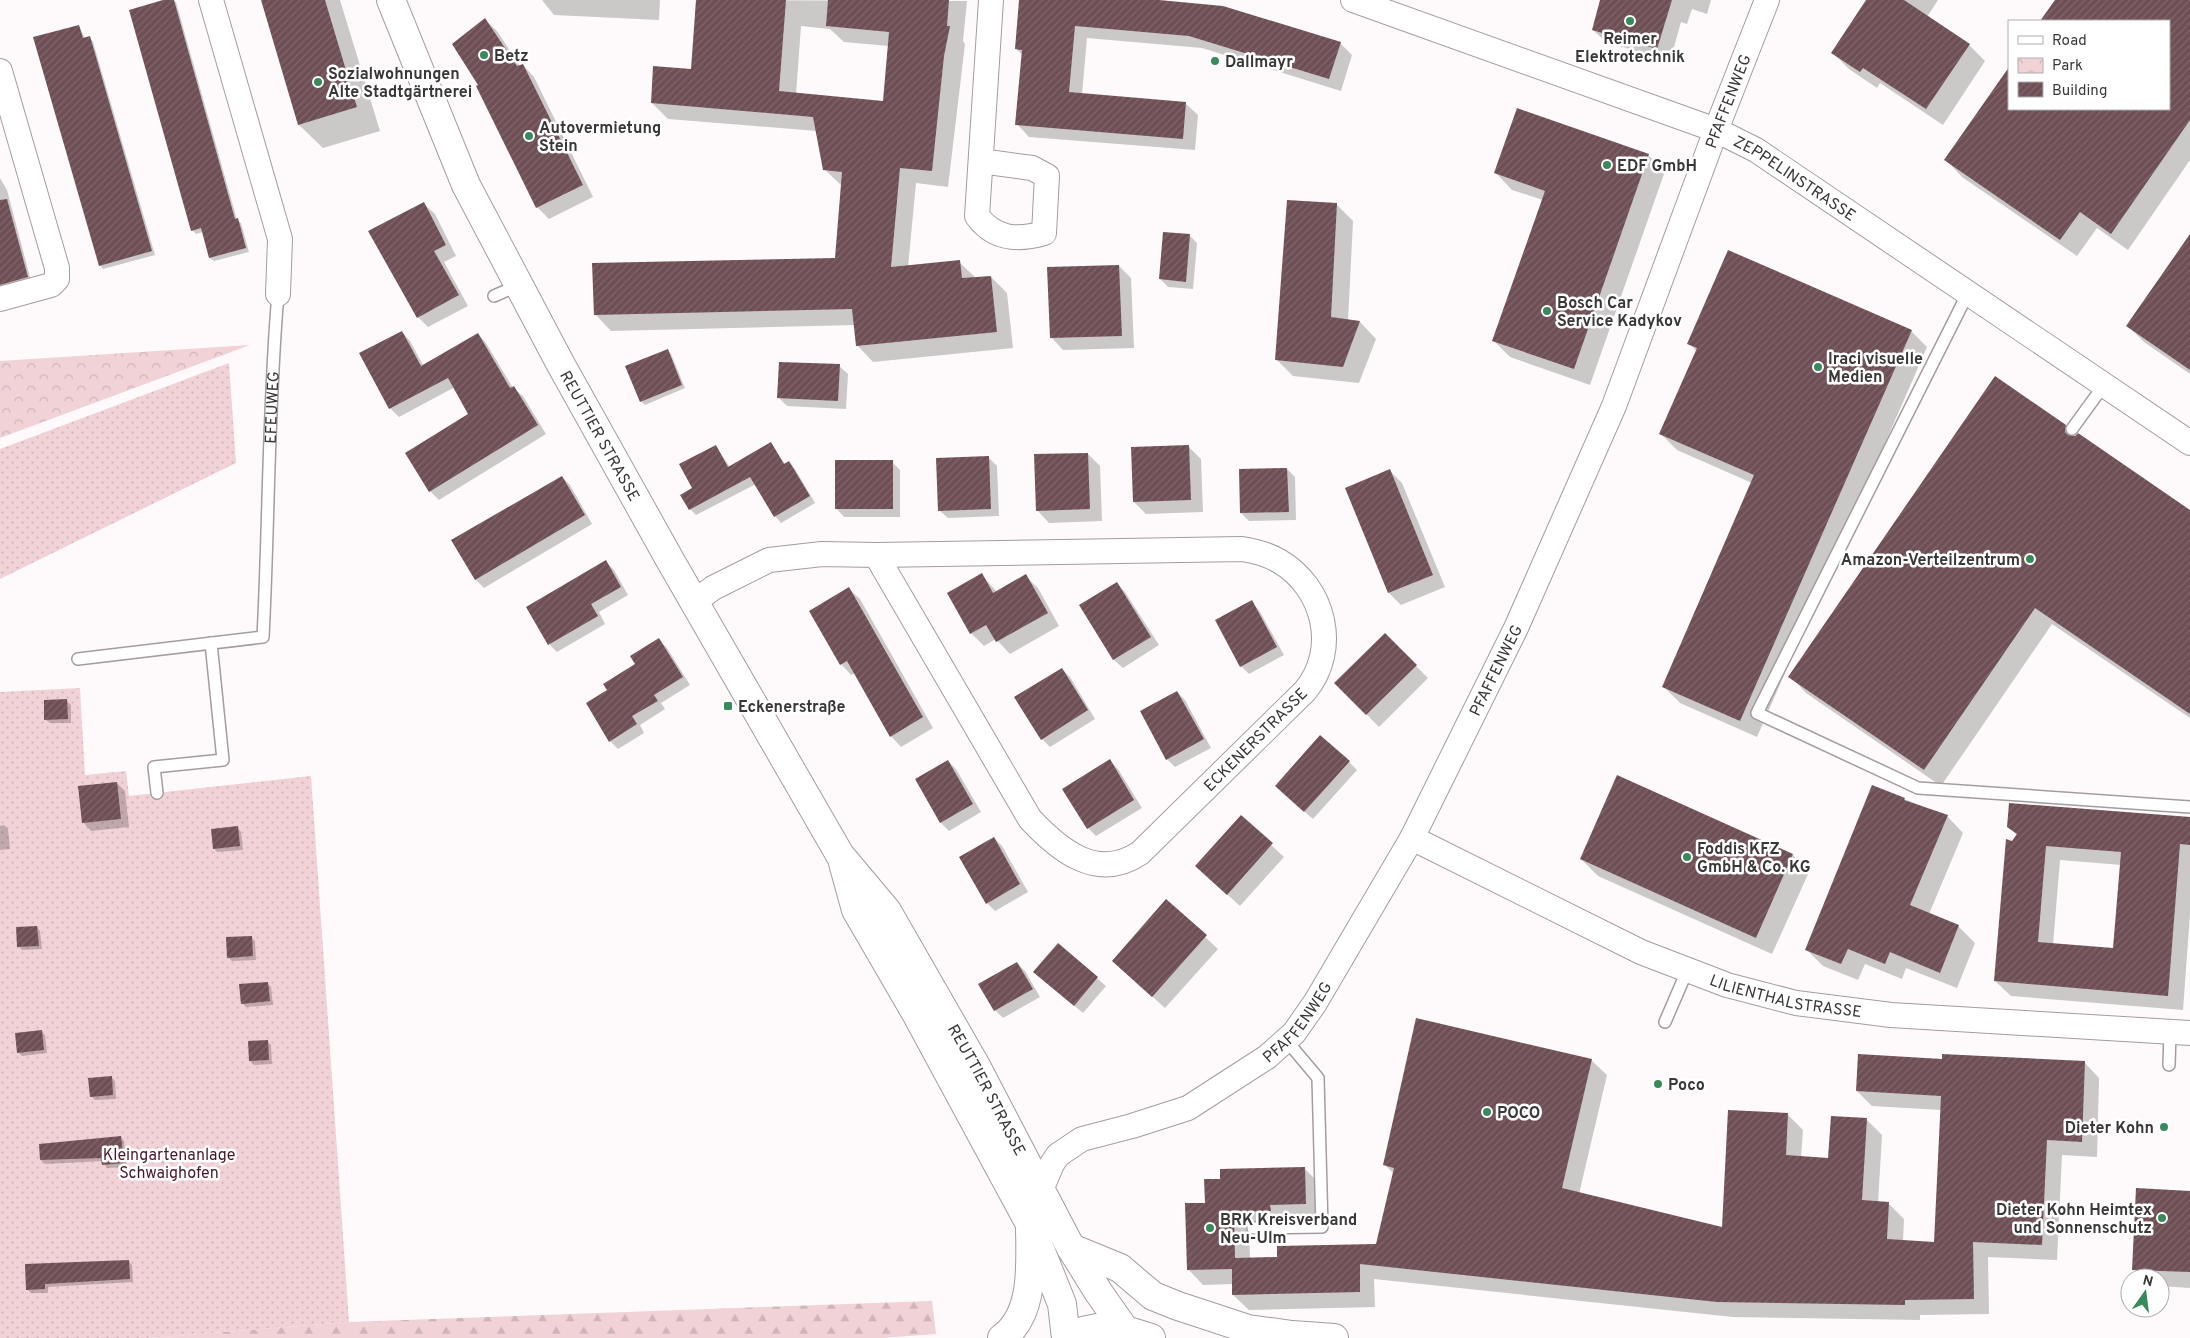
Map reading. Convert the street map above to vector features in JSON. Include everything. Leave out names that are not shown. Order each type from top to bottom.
[{"type":"main road","name":"REUTTIER STRASSE","points":[[391,0],[466,185],[519,285],[694,602],[840,854],[887,911],[976,1066],[1030,1202],[1062,1304],[1066,1338],[1085,1329],[1100,1326],[1125,1330],[1151,1338]]},
{"type":"main road","name":"REUTTIER STRASSE","points":[[1030,1202],[1071,1248],[1098,1293],[1125,1330]]},
{"type":"main road","points":[[1002,1338],[1022,1313],[1028,1292],[1030,1202]]},
{"type":"main road","points":[[1071,1248],[1120,1268],[1153,1296],[1178,1306],[1248,1329],[1334,1338]]},
{"type":"street","name":"EFEUWEG","points":[[211,0],[280,239],[278,294]]},
{"type":"street","points":[[981,161],[991,0]]},
{"type":"street","name":"ZEPPELINSTRASSE","points":[[1353,0],[1716,130],[1756,150],[2190,443]]},
{"type":"street","name":"PFAFFENWEG","points":[[1030,1202],[1058,1155],[1082,1139],[1132,1126],[1188,1108],[1234,1080],[1286,1040],[1294,1033],[1315,1003],[1412,838],[1516,628],[1614,406],[1716,130],[1767,0]]},
{"type":"street","points":[[0,71],[57,274],[57,279],[51,286],[0,299]]},
{"type":"street","name":"ECKENERSTRASSE","points":[[694,602],[713,588],[769,560],[822,554],[876,555],[1242,549],[1262,553],[1291,569],[1304,582],[1314,597],[1324,625],[1321,663],[1305,690],[1140,854],[1132,859],[1114,863],[1086,861],[1062,850],[1030,819],[876,555]]},
{"type":"street","name":"LILIENTHALSTRASSE","points":[[1412,838],[1640,952],[1727,985],[1796,1004],[1891,1015],[2180,1032]]},
{"type":"lane","points":[[494,296],[519,285]]},
{"type":"lane","points":[[1968,293],[1757,714],[1918,788],[2190,806]]},
{"type":"lane","name":"EFEUWEG","points":[[78,659],[263,637],[273,361],[278,294]]},
{"type":"lane","points":[[2072,429],[2104,385]]},
{"type":"lane","points":[[157,793],[154,767],[223,760],[211,643]]},
{"type":"lane","points":[[1665,1022],[1688,971]]},
{"type":"lane","points":[[2169,1065],[2180,1032]]},
{"type":"lane","points":[[1253,1228],[1322,1227],[1318,1078],[1286,1040]]},
{"type":"green space","points":[[250,345],[0,438],[0,361]]},
{"type":"green space","points":[[229,363],[236,463],[0,579],[0,449]]},
{"type":"green space","name":"Kleingartenanlage Schwaighofen","points":[[80,688],[85,775],[126,771],[129,796],[311,776],[349,1322],[148,1338],[0,1338],[0,692]]},
{"type":"green space","points":[[932,1301],[936,1334],[882,1338],[148,1338],[349,1322]]},
{"type":"building","points":[[163,0],[174,0],[235,219],[238,218],[246,248],[209,258],[201,228],[191,231],[129,10]]},
{"type":"building","name":"Sozialwohnungen Alte Stadtgärtnerei","points":[[261,0],[325,0],[357,107],[298,125]]},
{"type":"building","points":[[696,0],[786,0],[779,91],[883,101],[889,32],[826,26],[828,0],[949,0],[947,26],[950,26],[944,56],[932,171],[900,168],[891,267],[960,260],[962,278],[991,276],[997,332],[856,346],[852,309],[594,315],[592,263],[835,258],[842,172],[823,170],[813,117],[651,103],[653,66],[691,69]]},
{"type":"building","points":[[1019,0],[1159,0],[1223,6],[1341,42],[1329,79],[1189,36],[1075,26],[1069,92],[1186,102],[1183,139],[1015,125],[1022,50],[1015,49]]},
{"type":"building","name":"Reimer Elektrotechnik","points":[[1600,0],[1672,0],[1657,49],[1592,30]]},
{"type":"building","points":[[1866,0],[1904,0],[1970,44],[1926,109],[1863,68],[1860,72],[1831,53]]},
{"type":"building","points":[[2055,0],[2190,0],[2190,120],[2111,234],[2080,212],[2060,240],[1944,160],[2008,68],[2008,110],[2170,110],[2170,20],[2041,20]]},
{"type":"building","name":"Autovermietung Stein","points":[[485,18],[517,66],[523,64],[583,185],[536,208],[476,86],[478,85],[452,44]]},
{"type":"building","points":[[79,25],[83,38],[90,36],[152,251],[99,266],[33,37]]},
{"type":"building","points":[[1517,108],[1649,154],[1574,369],[1492,341],[1545,191],[1494,173]]},
{"type":"building","points":[[7,199],[28,277],[0,285],[0,200]]},
{"type":"building","points":[[1287,200],[1337,203],[1331,317],[1360,321],[1343,367],[1275,360]]},
{"type":"building","points":[[424,202],[446,245],[434,251],[459,295],[417,318],[368,231]]},
{"type":"building","points":[[1163,232],[1190,234],[1186,282],[1159,279]]},
{"type":"building","points":[[2190,234],[2190,370],[2126,326]]},
{"type":"building","points":[[1728,250],[1912,330],[1740,721],[1662,687],[1754,475],[1659,434],[1697,348],[1687,344]]},
{"type":"building","points":[[1119,265],[1122,336],[1050,338],[1047,267]]},
{"type":"building","points":[[402,331],[421,366],[478,333],[510,388],[514,386],[538,425],[429,492],[405,453],[468,414],[448,378],[389,409],[359,353]]},
{"type":"building","points":[[668,349],[682,385],[640,402],[625,366]]},
{"type":"building","points":[[779,362],[840,364],[838,401],[777,398]]},
{"type":"building","name":"Amazon-Verteilzentrum","points":[[1995,376],[2066,425],[2065,432],[2068,435],[2075,436],[2078,433],[2190,510],[2190,714],[2035,608],[1924,770],[1788,677]]},
{"type":"building","points":[[771,442],[784,464],[789,461],[810,496],[774,517],[750,477],[689,510],[680,495],[692,488],[679,464],[716,445],[728,467]]},
{"type":"building","points":[[1189,445],[1191,500],[1133,502],[1131,447]]},
{"type":"building","points":[[1088,453],[1090,509],[1036,511],[1034,454]]},
{"type":"building","points":[[989,456],[991,509],[938,511],[936,458]]},
{"type":"building","points":[[835,460],[893,460],[893,509],[835,509]]},
{"type":"building","points":[[1287,468],[1289,512],[1240,513],[1239,469]]},
{"type":"building","points":[[1390,469],[1433,575],[1388,593],[1345,488]]},
{"type":"building","points":[[562,476],[585,515],[475,580],[451,540]]},
{"type":"building","points":[[606,560],[621,587],[591,604],[598,616],[548,645],[526,607]]},
{"type":"building","points":[[982,573],[993,593],[1026,574],[1048,613],[996,642],[986,625],[970,634],[947,593]]},
{"type":"building","points":[[1117,582],[1151,637],[1113,660],[1079,605]]},
{"type":"building","points":[[849,587],[923,717],[890,737],[847,661],[840,665],[809,611]]},
{"type":"building","points":[[1252,600],[1277,647],[1240,667],[1215,620]]},
{"type":"building","points":[[1385,633],[1417,665],[1366,715],[1334,683]]},
{"type":"building","points":[[659,638],[683,677],[654,695],[658,701],[632,716],[637,724],[609,742],[586,703],[607,690],[603,684],[635,664],[630,656]]},
{"type":"building","points":[[1062,668],[1088,710],[1041,740],[1014,697]]},
{"type":"building","points":[[1177,691],[1204,739],[1166,760],[1140,711]]},
{"type":"building","points":[[67,699],[68,719],[44,720],[44,700]]},
{"type":"building","points":[[1320,735],[1350,761],[1304,812],[1275,786]]},
{"type":"building","points":[[1110,759],[1134,800],[1087,829],[1062,789]]},
{"type":"building","points":[[948,760],[973,804],[940,823],[915,779]]},
{"type":"building","name":"Foddis KFZ GmbH & Co. KG","points":[[1617,775],[1793,854],[1756,938],[1580,859]]},
{"type":"building","points":[[117,782],[121,819],[82,823],[78,786]]},
{"type":"building","points":[[1872,785],[1905,798],[1904,800],[1948,815],[1910,905],[1959,925],[1940,973],[1890,952],[1885,964],[1848,949],[1841,964],[1805,950]]},
{"type":"building","points":[[2009,803],[2190,817],[2190,845],[2180,844],[2168,996],[1994,981],[2006,839],[2012,841],[2017,834],[2007,827]],"holes":[[[2046,846],[2121,852],[2113,948],[2038,942]]]},
{"type":"building","points":[[1241,815],[1273,843],[1227,895],[1195,866]]},
{"type":"building","points":[[238,826],[240,846],[213,849],[211,829]]},
{"type":"building","points":[[994,837],[1020,884],[986,904],[959,857]]},
{"type":"building","points":[[1166,899],[1207,935],[1152,997],[1112,961]]},
{"type":"building","points":[[37,926],[39,946],[17,947],[16,927]]},
{"type":"building","points":[[252,936],[253,956],[227,958],[226,937]]},
{"type":"building","points":[[1058,943],[1098,977],[1074,1006],[1033,972]]},
{"type":"building","points":[[1017,962],[1033,989],[994,1011],[978,984]]},
{"type":"building","points":[[268,982],[270,1001],[241,1004],[239,984]]},
{"type":"building","points":[[1416,1018],[1592,1059],[1562,1188],[1722,1227],[1728,1110],[1788,1113],[1786,1155],[1828,1158],[1831,1116],[1867,1118],[1862,1200],[1889,1202],[1887,1239],[1934,1242],[1941,1096],[1856,1091],[1858,1054],[1942,1059],[1942,1054],[2085,1061],[2082,1142],[2047,1140],[2042,1245],[1973,1242],[1974,1299],[1905,1300],[1905,1305],[1717,1302],[1360,1264],[1360,1292],[1232,1295],[1232,1269],[1187,1270],[1185,1203],[1205,1203],[1204,1179],[1220,1179],[1220,1169],[1305,1167],[1306,1204],[1270,1205],[1271,1211],[1234,1212],[1235,1258],[1277,1257],[1277,1246],[1376,1244],[1394,1168],[1383,1165]]},
{"type":"building","points":[[42,1030],[44,1050],[17,1053],[15,1033]]},
{"type":"building","points":[[268,1040],[269,1060],[249,1061],[248,1041]]},
{"type":"building","points":[[112,1076],[113,1095],[90,1097],[88,1078]]},
{"type":"building","points":[[121,1136],[124,1163],[102,1165],[101,1158],[40,1160],[39,1144]]},
{"type":"building","name":"Dieter Kohn Heimtex und Sonnenschutz","points":[[2136,1188],[2190,1191],[2190,1272],[2170,1271],[2170,1268],[2132,1268]]},
{"type":"building","points":[[129,1260],[130,1279],[45,1284],[45,1289],[26,1290],[25,1264]]},
{"type":"place","name":"Reimer Elektrotechnik","points":[[1630,21]]},
{"type":"place","name":"Betz","points":[[484,55]]},
{"type":"place","name":"Dallmayr","points":[[1215,61]]},
{"type":"place","name":"Sozialwohnungen Alte Stadtgärtnerei","points":[[318,82]]},
{"type":"place","name":"Autovermietung Stein","points":[[529,136]]},
{"type":"place","name":"EDF GmbH","points":[[1607,165]]},
{"type":"place","name":"Bosch Car Service Kadykov","points":[[1547,311]]},
{"type":"place","name":"Iraci visuelle Medien","points":[[1818,367]]},
{"type":"place","name":"Amazon-Verteilzentrum","points":[[2030,559]]},
{"type":"place","name":"Eckenerstraße","points":[[728,706]]},
{"type":"place","name":"Foddis KFZ GmbH & Co. KG","points":[[1687,857]]},
{"type":"place","name":"Poco","points":[[1658,1084]]},
{"type":"place","name":"POCO","points":[[1487,1112]]},
{"type":"place","name":"Dieter Kohn","points":[[2164,1127]]},
{"type":"place","name":"Dieter Kohn Heimtex und Sonnenschutz","points":[[2162,1218]]},
{"type":"place","name":"BRK Kreisverband Neu-Ulm","points":[[1210,1228]]}]
